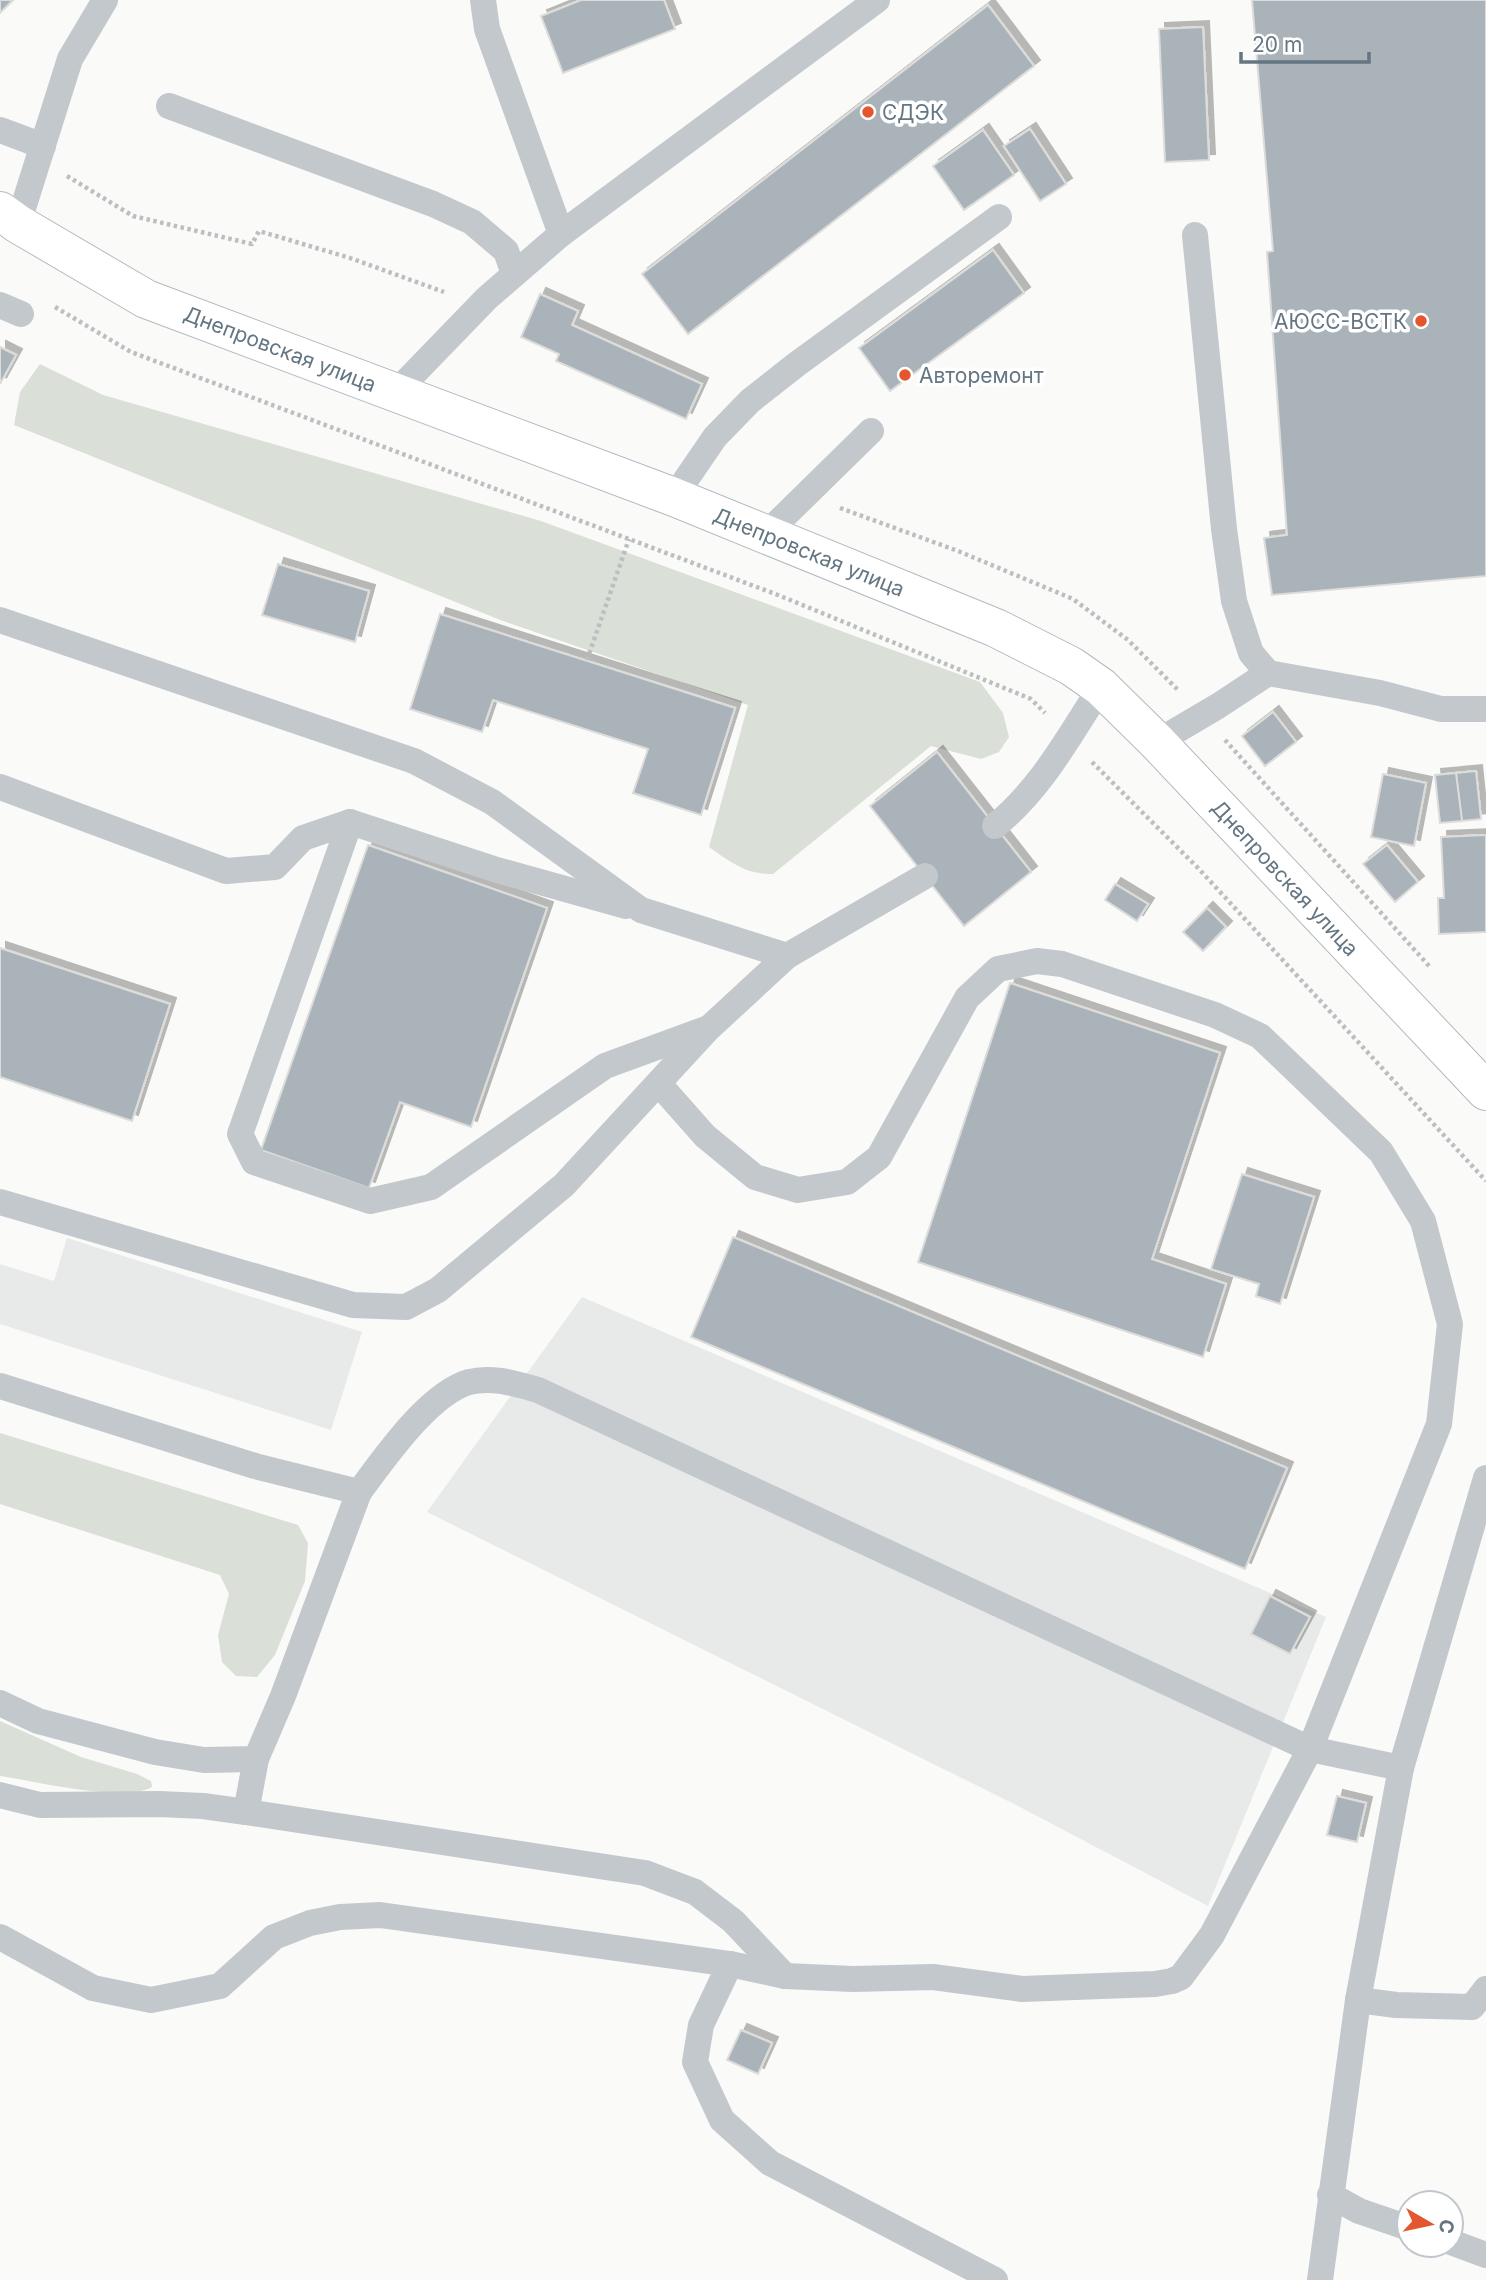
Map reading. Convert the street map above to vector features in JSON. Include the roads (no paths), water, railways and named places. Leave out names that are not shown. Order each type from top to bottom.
[{"type":"main road","name":"Днепровская улица","points":[[9,217],[146,299],[674,497],[996,628],[1071,666],[1101,687],[1157,742],[1486,1091]]},
{"type":"lane","points":[[9,217],[41,152],[70,59],[105,0]]},
{"type":"lane","points":[[483,0],[486,29],[561,234]]},
{"type":"lane","points":[[396,393],[480,305],[561,234],[877,0]]},
{"type":"lane","points":[[169,106],[433,204],[472,222],[506,251],[514,274]]},
{"type":"lane","points":[[0,130],[41,152]]},
{"type":"lane","points":[[674,497],[715,438],[750,401],[999,217]]},
{"type":"lane","points":[[1195,235],[1234,601],[1251,653],[1268,673],[1380,693],[1441,709],[1486,709]]},
{"type":"lane","points":[[766,534],[871,431]]},
{"type":"lane","points":[[0,620],[414,761],[492,802],[641,909]]},
{"type":"lane","points":[[1157,742],[1219,706],[1268,673]]},
{"type":"lane","points":[[995,826],[1009,815],[1038,781],[1101,687]]},
{"type":"lane","points":[[0,787],[226,872],[275,867],[303,838],[350,822],[497,870],[641,909],[787,956]]},
{"type":"lane","points":[[350,822],[240,1134],[254,1162],[370,1201],[431,1187],[605,1066],[708,1029]]},
{"type":"lane","points":[[0,1202],[353,1305],[406,1307],[438,1290],[564,1185],[708,1029],[787,956],[925,876]]},
{"type":"lane","points":[[0,1937],[93,1988],[151,2000],[220,1986],[274,1937],[310,1923],[340,1917],[380,1914],[730,1964],[785,1976],[853,1979],[933,1977],[1022,1989],[1171,1981],[1181,1976],[1212,1935],[1310,1749],[1439,1424],[1450,1324],[1423,1221],[1381,1152],[1261,1036],[1214,1016],[1062,964],[1037,961],[998,969],[967,998],[879,1157],[848,1182],[798,1190],[755,1177],[705,1136],[659,1084]]},
{"type":"lane","points":[[246,1812],[256,1759],[283,1696],[359,1492],[390,1450],[436,1400],[469,1382],[503,1380],[551,1396],[1310,1749],[1401,1768]]},
{"type":"lane","points":[[0,1386],[255,1466],[359,1492]]},
{"type":"lane","points":[[1320,2280],[1359,2000],[1401,1768],[1486,1478]]},
{"type":"lane","points":[[0,1703],[38,1721],[155,1752],[204,1760],[256,1759]]},
{"type":"lane","points":[[0,1795],[40,1805],[203,1806],[645,1873],[695,1892],[733,1921],[785,1976]]},
{"type":"lane","points":[[730,1964],[701,2025],[695,2062],[722,2120],[770,2163],[995,2280]]},
{"type":"lane","points":[[1359,2000],[1395,2005],[1472,2007],[1486,1989]]},
{"type":"lane","points":[[1331,2195],[1359,2211],[1395,2223]]},
{"type":"lane","points":[[1465,2247],[1486,2255]]},
{"type":"place","name":"СДЭК","points":[[868,112]]},
{"type":"place","name":"АЮСС-ВСТК","points":[[1421,321]]},
{"type":"place","name":"Авторемонт","points":[[905,375]]}]
